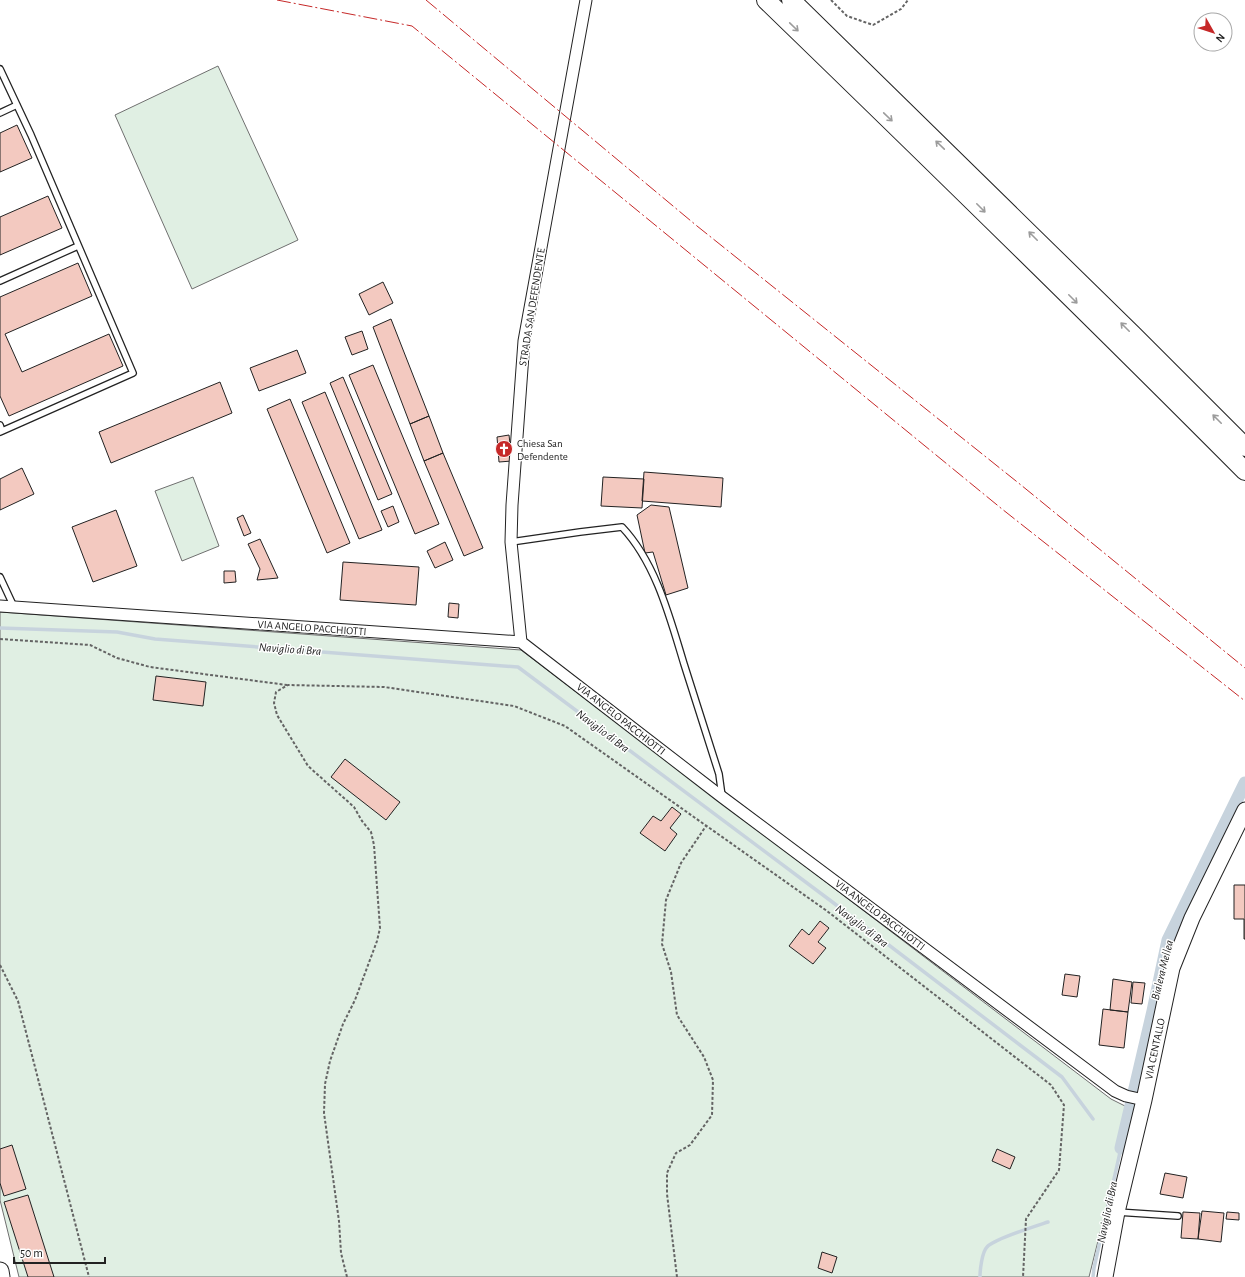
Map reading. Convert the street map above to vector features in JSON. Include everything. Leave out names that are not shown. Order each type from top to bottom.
[{"type":"highway","points":[[766,0],[958,186],[1245,471]]},
{"type":"highway","points":[[791,0],[1245,447]]},
{"type":"main road","name":"VIA CENTALLO","points":[[1105,1277],[1106,1265],[1141,1100],[1172,968],[1192,918],[1245,810]]},
{"type":"main road","points":[[0,1272],[1,1277]]},
{"type":"street","name":"STRADA SAN DEFENDENTE","points":[[521,642],[511,542],[512,505],[524,341],[586,0]]},
{"type":"street","name":"VIA ANGELO PACCHIOTTI","points":[[0,606],[521,642],[722,797],[1115,1091],[1141,1100]]},
{"type":"lane","points":[[0,69],[133,373],[1,430]]},
{"type":"lane","points":[[0,112],[17,105]]},
{"type":"lane","points":[[0,281],[78,246]]},
{"type":"lane","points":[[511,542],[622,527],[633,539],[665,602],[719,774],[722,797]]},
{"type":"lane","points":[[0,577],[14,607]]},
{"type":"lane","points":[[1117,1212],[1178,1216]]},
{"type":"path","points":[[832,0],[847,16],[873,25],[901,9],[908,0]]},
{"type":"path","points":[[0,639],[90,645],[117,658],[150,667],[288,685],[384,687],[514,706],[565,726],[827,911],[1051,1085],[1064,1105],[1059,1170],[1026,1219],[1023,1277]]},
{"type":"path","points":[[288,685],[276,692],[274,703],[277,715],[308,766],[354,807],[362,821],[371,832],[374,845],[380,928],[377,941],[357,993],[343,1024],[330,1061],[325,1084],[324,1113],[339,1221],[341,1254],[347,1277]]},
{"type":"path","points":[[677,1277],[666,1194],[667,1173],[676,1153],[690,1145],[712,1116],[713,1080],[704,1057],[677,1015],[671,972],[662,944],[666,900],[681,863],[706,826]]},
{"type":"path","points":[[0,965],[18,1001],[89,1277]]},
{"type":"green space","points":[[218,66],[298,240],[192,289],[115,115]]},
{"type":"green space","points":[[193,477],[219,546],[182,561],[155,491]]},
{"type":"green space","points":[[0,612],[521,650],[1111,1099],[1131,1109],[1089,1277],[19,1277],[0,1200]]},
{"type":"building","points":[[17,125],[32,158],[0,172],[0,133]]},
{"type":"building","points":[[48,196],[62,228],[0,255],[0,217]]},
{"type":"building","points":[[78,263],[92,296],[5,334],[22,372],[109,334],[123,366],[9,416],[0,396],[0,297]]},
{"type":"building","points":[[383,282],[393,303],[369,315],[359,294]]},
{"type":"building","points":[[391,319],[429,416],[410,424],[373,327]]},
{"type":"building","points":[[362,331],[368,349],[352,355],[345,337]]},
{"type":"building","points":[[297,350],[306,373],[259,391],[250,368]]},
{"type":"building","points":[[373,365],[439,524],[415,534],[349,375]]},
{"type":"building","points":[[343,377],[392,494],[378,500],[330,383]]},
{"type":"building","points":[[220,382],[232,413],[111,463],[99,432]]},
{"type":"building","points":[[325,392],[382,530],[359,539],[302,402]]},
{"type":"building","points":[[290,399],[350,543],[327,553],[267,409]]},
{"type":"building","points":[[429,416],[443,453],[424,461],[410,424]]},
{"type":"building","name":"Chiesa San Defendente","points":[[509,435],[512,461],[499,462],[497,437]]},
{"type":"building","points":[[443,453],[483,548],[464,556],[424,461]]},
{"type":"building","points":[[22,468],[34,494],[0,510],[0,479]]},
{"type":"building","points":[[644,472],[723,478],[721,507],[642,501]]},
{"type":"building","points":[[603,477],[644,479],[642,508],[601,506]]},
{"type":"building","points":[[651,505],[669,507],[688,588],[666,595],[653,552],[645,553],[637,515]]},
{"type":"building","points":[[393,506],[399,522],[388,527],[381,511]]},
{"type":"building","points":[[116,510],[137,566],[93,582],[72,527]]},
{"type":"building","points":[[243,515],[251,533],[244,536],[237,518]]},
{"type":"building","points":[[260,539],[278,578],[257,580],[260,569],[248,544]]},
{"type":"building","points":[[445,542],[453,560],[435,568],[427,551]]},
{"type":"building","points":[[343,562],[419,567],[416,605],[340,600]]},
{"type":"building","points":[[224,571],[235,571],[236,582],[224,583]]},
{"type":"building","points":[[449,603],[459,604],[458,618],[448,617]]},
{"type":"building","points":[[156,676],[206,682],[203,706],[153,700]]},
{"type":"building","points":[[345,759],[400,802],[386,820],[331,777]]},
{"type":"building","points":[[672,807],[681,814],[670,828],[677,834],[665,851],[640,833],[653,816],[661,821]]},
{"type":"building","points":[[1234,885],[1245,885],[1245,939],[1244,919],[1234,919]]},
{"type":"building","points":[[820,921],[829,928],[818,942],[826,948],[813,964],[789,946],[802,929],[809,935]]},
{"type":"building","points":[[1065,974],[1080,976],[1077,997],[1062,995]]},
{"type":"building","points":[[1113,979],[1132,982],[1128,1012],[1110,1010]]},
{"type":"building","points":[[1133,982],[1145,983],[1142,1004],[1131,1003]]},
{"type":"building","points":[[1103,1009],[1128,1012],[1124,1048],[1099,1045]]},
{"type":"building","points":[[12,1145],[26,1189],[4,1196],[0,1183],[0,1149]]},
{"type":"building","points":[[997,1149],[1015,1157],[1010,1169],[992,1161]]},
{"type":"building","points":[[1165,1173],[1187,1177],[1183,1198],[1160,1194]]},
{"type":"building","points":[[28,1195],[54,1277],[28,1277],[4,1202]]},
{"type":"building","points":[[1202,1211],[1224,1213],[1221,1242],[1198,1239]]},
{"type":"building","points":[[1183,1212],[1200,1213],[1198,1239],[1181,1238]]},
{"type":"building","points":[[1227,1212],[1239,1213],[1239,1220],[1226,1219]]},
{"type":"building","points":[[822,1252],[837,1257],[832,1273],[818,1268]]},
{"type":"waterway","name":"Naviglio di Bra","points":[[0,628],[117,632],[155,639],[518,667],[831,901],[1062,1077],[1093,1119]]},
{"type":"waterway","name":"Bialera Mellea","points":[[1121,1148],[1168,940],[1245,783]]},
{"type":"waterway","name":"Naviglio di Bra","points":[[1093,1277],[1121,1148]]},
{"type":"waterway","points":[[980,1277],[983,1257],[987,1247],[998,1240],[1048,1222]]},
{"type":"power","points":[[277,0],[412,26],[1002,509],[1245,701]]},
{"type":"power","points":[[426,0],[697,226],[1021,485],[1245,668]]},
{"type":"place","name":"Chiesa San Defendente","points":[[504,449]]}]
